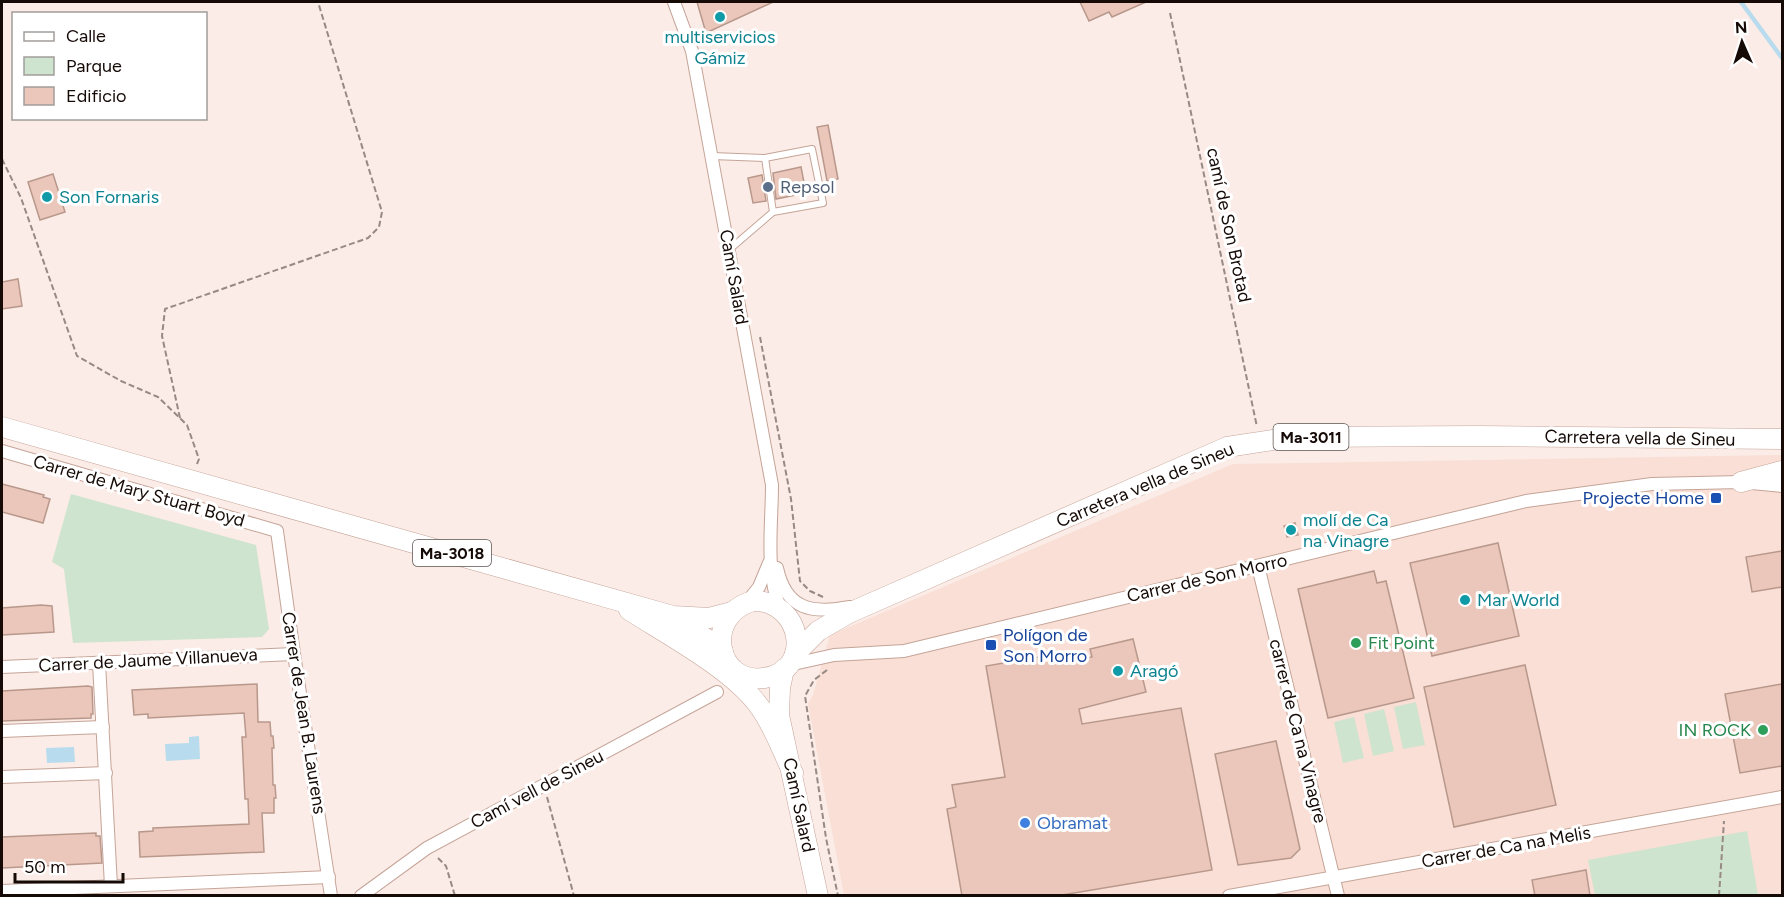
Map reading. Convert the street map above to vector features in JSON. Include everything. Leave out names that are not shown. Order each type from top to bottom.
[{"type":"main road","name":"Ma-3018","points":[[2,427],[673,616],[709,618],[760,601],[783,611],[795,633],[790,662]]},
{"type":"main road","name":"Carretera vella de Sineu","points":[[790,662],[818,631],[849,614],[1227,447],[1293,437],[1782,439]]},
{"type":"main road","points":[[1741,482],[1782,471]]},
{"type":"main road","points":[[612,598],[706,659],[747,692],[760,707],[792,773]]},
{"type":"main road","points":[[723,652],[720,645],[720,634],[723,626],[739,608]]},
{"type":"main road","name":"Carretera vella de Sineu","points":[[783,611],[800,619],[818,620],[849,614]]},
{"type":"main road","name":"Ma-3018","points":[[673,616],[714,644],[723,652],[735,670],[752,678]]},
{"type":"main road","points":[[752,678],[770,677],[790,662]]},
{"type":"main road","name":"Camí Salard","points":[[790,662],[780,688],[779,715],[818,896]]},
{"type":"main road","name":"Camí Salard","points":[[752,678],[779,715]]},
{"type":"street","name":"Camí Salard","points":[[674,2],[692,51],[772,485],[771,556],[774,589],[783,611]]},
{"type":"street","name":"Carrer de Mary Stuart Boyd","points":[[2,451],[277,531]]},
{"type":"street","name":"Carrer de Son Morro","points":[[790,662],[821,657],[904,651],[1526,501],[1652,484],[1741,482],[1782,486]]},
{"type":"street","name":"Carrer de Jean B. Laurens","points":[[277,531],[331,896]]},
{"type":"street","points":[[771,537],[784,591],[797,603],[808,610],[829,611],[873,603]]},
{"type":"street","name":"Camí Salard","points":[[739,608],[759,587],[771,556]]},
{"type":"street","name":"carrer de Ca na Vinagre","points":[[1258,566],[1338,896]]},
{"type":"street","name":"Carrer de Jaume Villanueva","points":[[2,667],[294,654]]},
{"type":"street","points":[[99,663],[111,886]]},
{"type":"street","name":"Camí vell de Sineu","points":[[362,896],[427,848],[717,692]]},
{"type":"street","points":[[2,731],[103,727]]},
{"type":"street","points":[[2,777],[106,773]]},
{"type":"street","name":"Carrer de Ca na Melis","points":[[1229,896],[1782,797]]},
{"type":"street","points":[[2,891],[329,877]]},
{"type":"lane","points":[[712,156],[765,158],[812,149],[823,203],[773,212],[729,249]]},
{"type":"lane","points":[[765,158],[773,212]]},
{"type":"path","points":[[180,418],[162,336],[165,309],[368,238],[379,227],[382,212],[318,2]]},
{"type":"path","name":"camí de Son Brotad","points":[[1170,13],[1260,442]]},
{"type":"path","points":[[2,159],[21,198],[77,356],[121,381],[158,397],[188,425],[199,459],[192,479]]},
{"type":"path","points":[[544,785],[574,896]]},
{"type":"path","points":[[1719,896],[1725,807]]},
{"type":"path","points":[[427,848],[446,866],[455,896]]},
{"type":"shaded area","points":[[1782,455],[1782,895],[844,895],[808,704],[813,695],[830,635],[1233,464]]},
{"type":"green space","points":[[71,494],[256,545],[269,629],[262,637],[73,643],[64,569],[52,562]]},
{"type":"green space","points":[[1416,702],[1425,745],[1403,749],[1394,707]]},
{"type":"green space","points":[[1384,709],[1394,751],[1373,756],[1364,714]]},
{"type":"green space","points":[[1354,717],[1364,758],[1343,763],[1334,722]]},
{"type":"green space","points":[[1747,831],[1758,895],[1595,895],[1588,860]]},
{"type":"water","points":[[199,736],[200,759],[166,761],[165,744],[189,743],[189,737]]},
{"type":"water","points":[[74,747],[75,762],[47,763],[46,748]]},
{"type":"building","name":"multiservicios Gámiz","points":[[697,2],[773,2],[706,33]]},
{"type":"building","points":[[1080,2],[1146,2],[1112,17],[1109,12],[1089,21]]},
{"type":"building","points":[[828,125],[838,179],[827,181],[817,127]]},
{"type":"building","points":[[801,167],[806,193],[776,199],[773,173]]},
{"type":"building","name":"Son Fornaris","points":[[53,174],[65,212],[40,220],[28,182]]},
{"type":"building","points":[[762,175],[766,201],[753,203],[748,178]]},
{"type":"building","points":[[18,279],[22,306],[2,309],[2,282]]},
{"type":"building","points":[[2,484],[44,495],[43,497],[50,499],[43,523],[2,512]]},
{"type":"building","name":"molí de Ca na Vinagre","points":[[1295,523],[1298,535],[1287,537],[1284,526]]},
{"type":"building","name":"Mar World","points":[[1498,543],[1519,636],[1432,656],[1410,563]]},
{"type":"building","points":[[1782,551],[1782,587],[1752,592],[1746,557]]},
{"type":"building","name":"Fit Point","points":[[1374,571],[1377,583],[1386,581],[1414,698],[1328,718],[1298,589]]},
{"type":"building","points":[[52,606],[54,632],[2,635],[2,608]]},
{"type":"building","points":[[1133,639],[1146,692],[1079,709],[1082,724],[1181,708],[1212,870],[1056,896],[962,896],[947,809],[956,807],[952,785],[1005,777],[986,666],[1063,653],[1065,662],[1092,657],[1090,649]]},
{"type":"building","points":[[1525,665],[1556,805],[1454,827],[1424,687]]},
{"type":"building","points":[[257,684],[258,722],[270,722],[274,748],[272,748],[273,785],[275,785],[276,798],[274,798],[274,813],[262,813],[264,852],[140,857],[139,832],[153,831],[153,828],[249,824],[248,799],[245,799],[242,737],[246,737],[244,713],[148,718],[148,714],[134,715],[132,690]]},
{"type":"building","points":[[1782,684],[1782,766],[1740,773],[1725,694]]},
{"type":"building","points":[[92,687],[93,714],[91,718],[2,721],[2,691]]},
{"type":"building","points":[[1276,741],[1300,849],[1291,858],[1238,865],[1215,754]]},
{"type":"building","points":[[96,833],[96,836],[100,836],[102,863],[2,868],[2,837]]},
{"type":"building","points":[[1586,870],[1590,896],[1535,896],[1532,880]]},
{"type":"waterway","points":[[1741,2],[1782,58]]},
{"type":"place","name":"multiservicios Gámiz","points":[[720,17]]},
{"type":"place","name":"Repsol","points":[[768,187]]},
{"type":"place","name":"Son Fornaris","points":[[47,197]]},
{"type":"place","name":"Projecte Home","points":[[1716,498]]},
{"type":"place","name":"molí de Ca na Vinagre","points":[[1291,530]]},
{"type":"place","name":"Mar World","points":[[1465,600]]},
{"type":"place","name":"Fit Point","points":[[1356,643]]},
{"type":"place","name":"Polígon de Son Morro","points":[[991,645]]},
{"type":"place","name":"Aragó","points":[[1118,671]]},
{"type":"place","name":"IN ROCK","points":[[1763,730]]},
{"type":"place","name":"Obramat","points":[[1025,823]]}]
